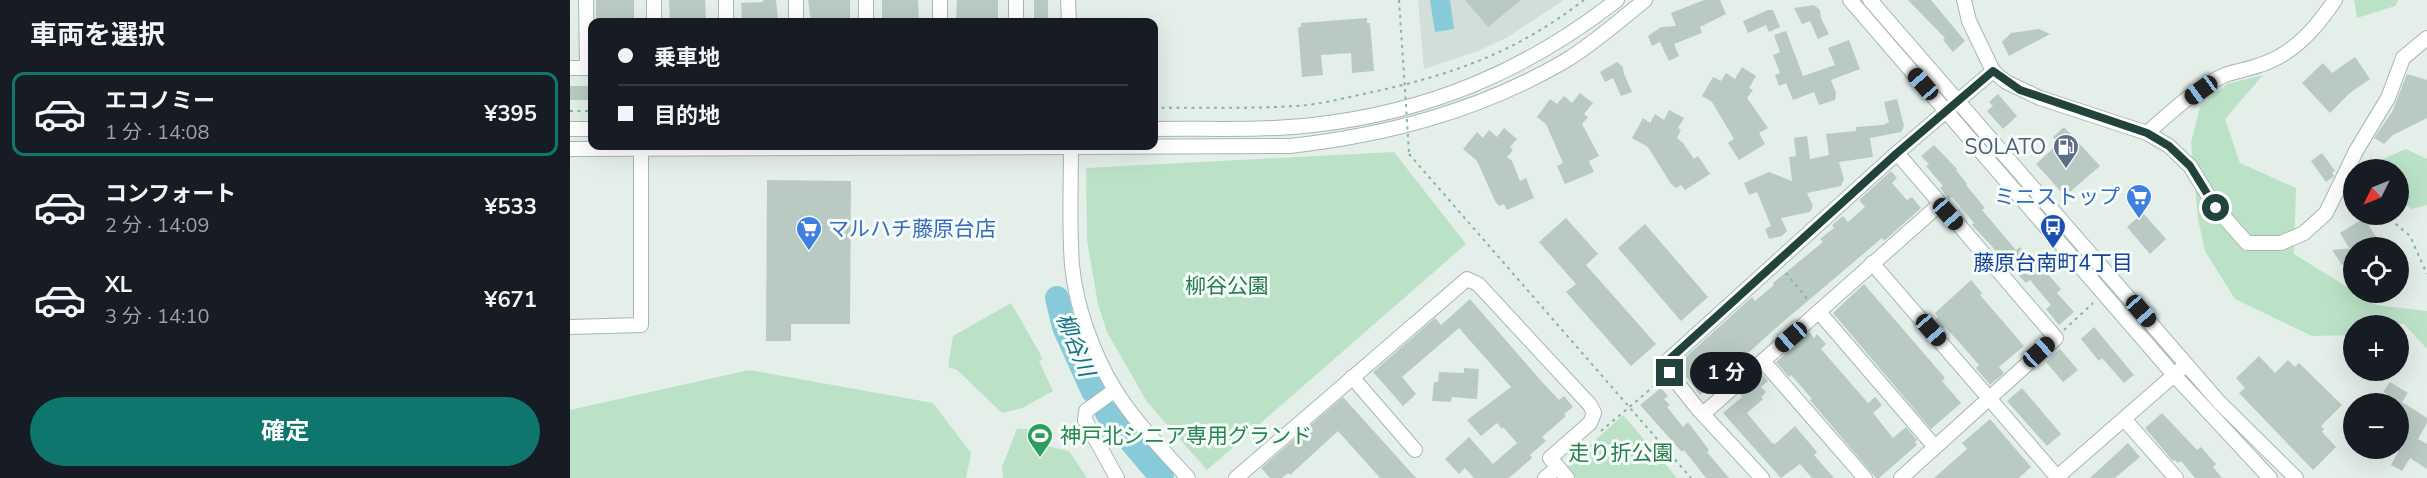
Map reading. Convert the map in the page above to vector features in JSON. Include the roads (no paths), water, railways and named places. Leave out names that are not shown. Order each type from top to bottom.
[{"type":"street","points":[[586,0],[588,34]]},
{"type":"street","points":[[654,0],[654,18]]},
{"type":"street","points":[[726,0],[726,18]]},
{"type":"street","points":[[796,0],[796,18]]},
{"type":"street","points":[[866,0],[866,18]]},
{"type":"street","points":[[940,0],[940,18]]},
{"type":"street","points":[[1016,0],[1016,18]]},
{"type":"street","points":[[1068,0],[1069,18]]},
{"type":"street","points":[[1158,129],[1313,125],[1411,106],[1460,92],[1533,58],[1579,29],[1617,0]]},
{"type":"street","points":[[1158,147],[1290,146],[1358,137],[1425,122],[1492,98],[1566,60],[1645,0]]},
{"type":"street","points":[[1850,0],[2174,375],[2270,478]]},
{"type":"street","points":[[1870,0],[2219,402],[2296,478]]},
{"type":"street","points":[[1965,0],[1970,21],[1993,71],[2006,82],[2040,98],[2147,133],[2169,146],[2190,166],[2216,208],[2247,243],[2281,243],[2304,233],[2326,213],[2356,151],[2388,98],[2403,58],[2427,38]]},
{"type":"street","points":[[2147,133],[2174,110],[2224,76],[2262,64],[2295,46],[2313,31],[2335,0]]},
{"type":"street","points":[[570,68],[588,68]]},
{"type":"street","points":[[1761,478],[1663,365],[1897,153],[1993,71]]},
{"type":"street","points":[[570,129],[588,129]]},
{"type":"street","points":[[570,149],[588,149]]},
{"type":"street","points":[[570,327],[641,325],[641,150]]},
{"type":"street","points":[[1071,150],[1072,266],[1087,329],[1115,390],[1133,415],[1188,478]]},
{"type":"street","points":[[1897,153],[1939,205],[2056,338],[1901,478]]},
{"type":"street","points":[[1704,414],[1939,205]]},
{"type":"street","points":[[1872,263],[2057,478],[2187,364]]},
{"type":"street","points":[[1236,478],[1467,279],[1472,280],[1582,396],[1594,413],[1590,423],[1550,458],[1567,478]]},
{"type":"street","points":[[1818,312],[1935,447]]},
{"type":"street","points":[[1763,361],[1865,478]]},
{"type":"street","points":[[1352,378],[1415,450]]},
{"type":"street","points":[[1115,390],[1086,411],[1085,420],[1118,478]]},
{"type":"street","points":[[2124,419],[2176,478]]},
{"type":"street","points":[[1545,478],[1558,467]]},
{"type":"water","points":[[1430,0],[1450,0],[1454,29],[1435,32]]},
{"type":"waterway","name":"柳谷川","points":[[1057,298],[1064,327],[1093,391]]},
{"type":"waterway","name":"柳谷川","points":[[1107,413],[1162,478]]},
{"type":"place","name":"SOLATO","points":[[2066,170]]},
{"type":"place","name":"ミニストップ","points":[[2139,220]]},
{"type":"place","name":"藤原台南町4丁目","points":[[2053,250]]},
{"type":"place","name":"マルハチ藤原台店","points":[[809,252]]},
{"type":"place","name":"神戸北シニア専用グランド","points":[[1040,459]]},
{"type":"park label","name":"柳谷公園","points":[[1227,286]]},
{"type":"park label","name":"走り折公園","points":[[1621,453]]}]
